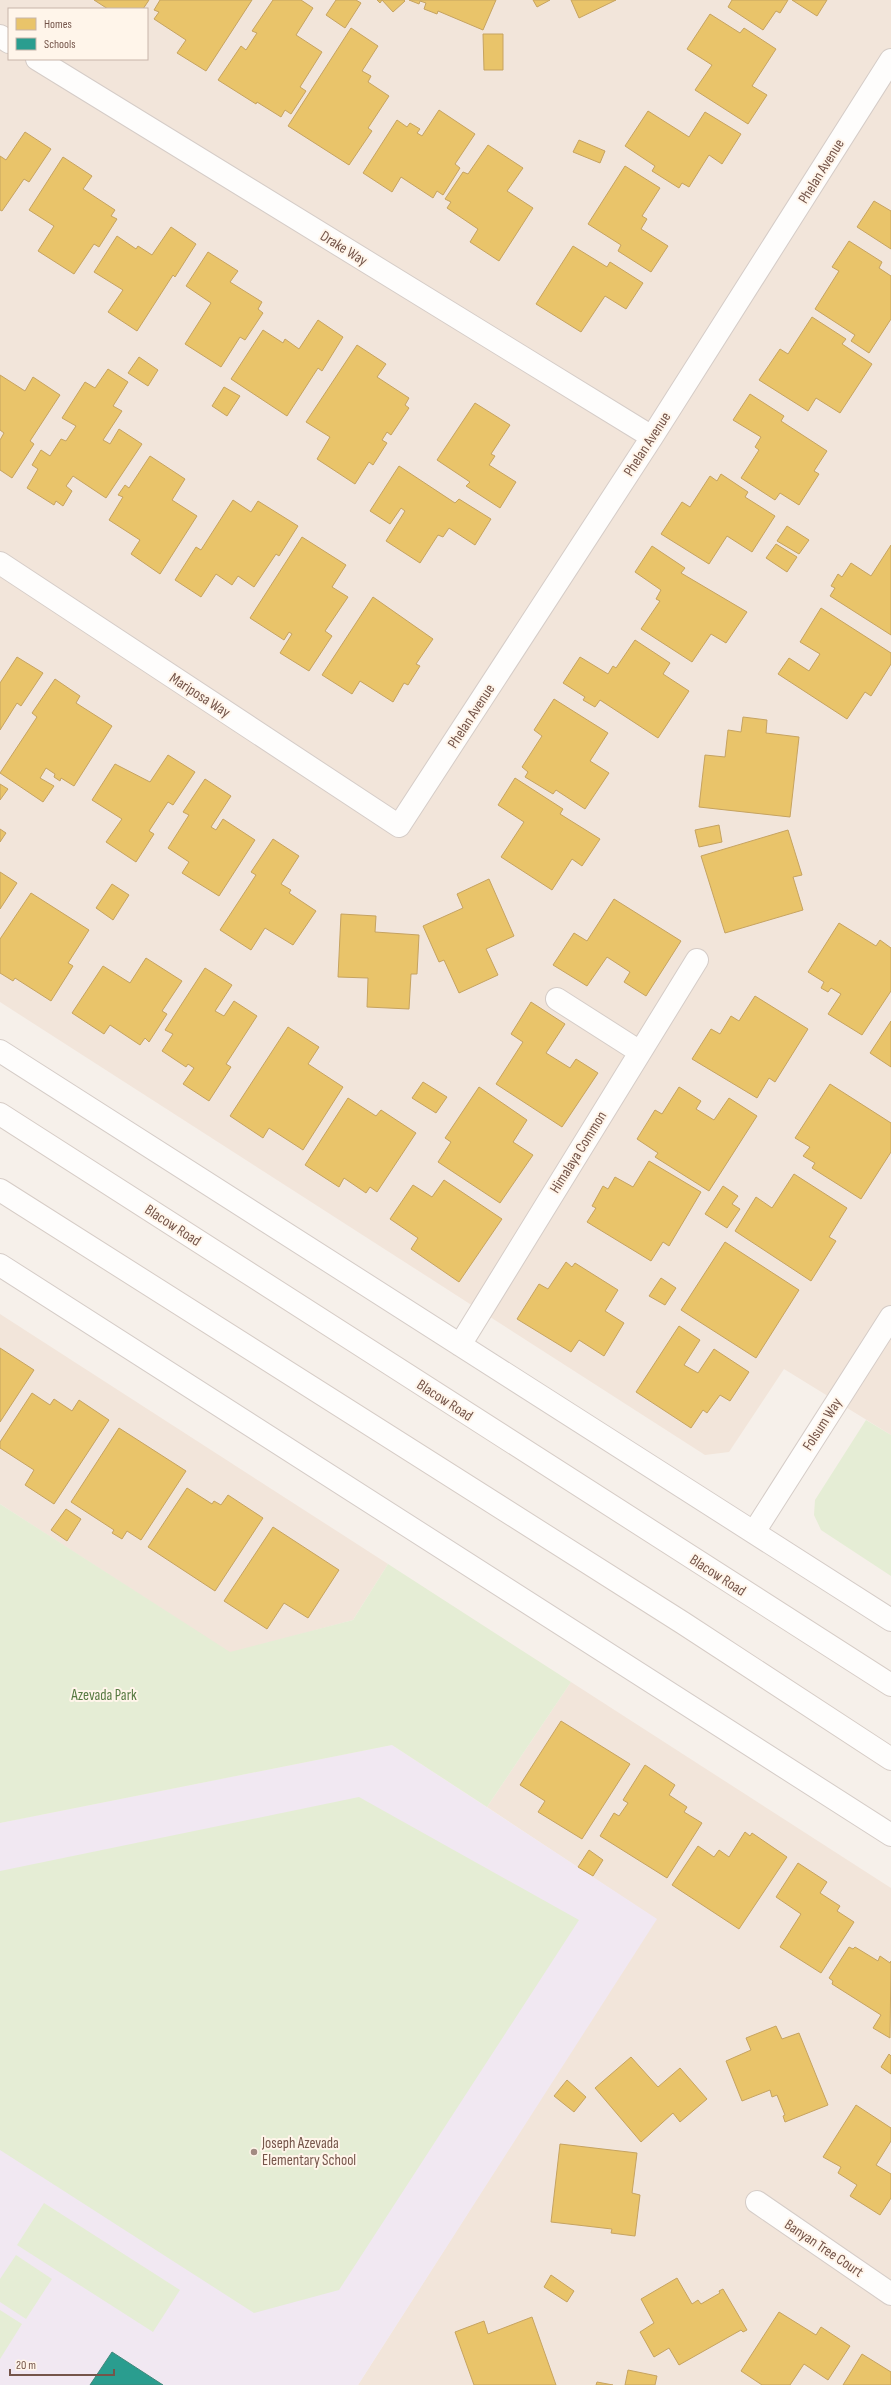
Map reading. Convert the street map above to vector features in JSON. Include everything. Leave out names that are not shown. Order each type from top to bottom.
[{"type":"street","name":"Drake Way","points":[[39,60],[652,437]]},
{"type":"street","name":"Phelan Avenue","points":[[399,826],[652,437],[891,60]]},
{"type":"street","name":"Mariposa Way","points":[[0,563],[399,826]]},
{"type":"street","name":"Himalaya Common","points":[[460,1345],[697,960]]},
{"type":"street","points":[[557,998],[640,1052]]},
{"type":"street","points":[[0,1051],[891,1620]]},
{"type":"street","name":"Blacow Road","points":[[0,1114],[891,1685]]},
{"type":"street","points":[[0,1190],[683,1622],[891,1759]]},
{"type":"street","points":[[0,1265],[891,1835]]},
{"type":"street","name":"Folsum Way","points":[[754,1532],[891,1317]]},
{"type":"street","name":"Banyan Tree Court","points":[[757,2202],[891,2294]]},
{"type":"shaded area","points":[[0,0],[891,0],[891,1435],[784,1369],[729,1452],[705,1455],[0,1002]]},
{"type":"shaded area","points":[[0,1314],[388,1564],[353,1620],[230,1653],[0,1504]]},
{"type":"shaded area","points":[[571,1682],[891,1888],[891,2385],[358,2385],[656,1919],[487,1807]]},
{"type":"shaded area","name":"Joseph Azevada Elementary School","points":[[392,1745],[657,1919],[358,2385],[0,2385],[0,1823]]},
{"type":"green space","points":[[866,1420],[891,1435],[891,1576],[821,1530],[814,1515],[815,1500]]},
{"type":"green space","name":"Azevada Park","points":[[0,1504],[230,1652],[353,1620],[388,1564],[571,1682],[487,1807],[392,1745],[0,1823]]},
{"type":"green space","name":"Joseph Azevada Elementary School","points":[[359,1797],[579,1920],[339,2290],[254,2313],[0,2150],[0,1871]]},
{"type":"green space","points":[[44,2203],[180,2290],[153,2332],[17,2245]]},
{"type":"green space","points":[[16,2255],[52,2279],[26,2319],[0,2302],[0,2279]]},
{"type":"green space","points":[[0,2310],[22,2324],[0,2359]]},
{"type":"building: Homes","points":[[94,0],[149,0],[144,8],[106,8]]},
{"type":"building: Homes","points":[[160,0],[252,0],[206,71],[177,53],[186,40],[154,19],[159,12],[154,10]]},
{"type":"building: Homes","points":[[273,0],[301,0],[313,8],[296,35],[322,52],[300,87],[306,91],[291,114],[285,110],[281,117],[257,102],[256,104],[218,80],[241,46],[246,50],[257,33],[252,31]]},
{"type":"building: Homes","points":[[336,0],[356,0],[361,3],[345,28],[326,15]]},
{"type":"building: Homes","points":[[382,0],[404,0],[405,1],[393,12]]},
{"type":"building: Homes","points":[[409,0],[496,0],[483,30],[438,11],[437,14],[424,9],[426,3],[420,1],[419,4]]},
{"type":"building: Homes","points":[[533,0],[550,0],[537,7]]},
{"type":"building: Homes","points":[[571,0],[616,0],[579,18]]},
{"type":"building: Homes","points":[[732,0],[788,0],[780,13],[776,11],[763,30],[728,7]]},
{"type":"building: Homes","points":[[792,0],[827,0],[817,16]]},
{"type":"building: Homes","points":[[710,14],[740,33],[744,28],[776,49],[752,86],[767,95],[748,124],[695,90],[712,65],[687,49]]},
{"type":"building: Homes","points":[[351,28],[378,46],[362,71],[371,76],[368,82],[389,96],[368,128],[372,131],[349,165],[288,126]]},
{"type":"building: Homes","points":[[483,34],[503,34],[503,70],[484,70]]},
{"type":"building: Homes","points":[[439,110],[475,134],[455,164],[460,168],[443,195],[437,191],[433,198],[401,177],[392,192],[363,173],[397,120],[407,127],[410,123],[420,129],[417,133],[422,136]]},
{"type":"building: Homes","points":[[648,111],[689,137],[705,112],[741,134],[722,164],[709,155],[689,187],[682,183],[679,188],[652,171],[655,166],[625,146]]},
{"type":"building: Homes","points":[[25,132],[51,149],[29,182],[24,179],[2,211],[0,210],[0,156],[6,160]]},
{"type":"building: Homes","points":[[579,140],[605,151],[600,163],[573,152]]},
{"type":"building: Homes","points":[[488,145],[523,168],[507,191],[533,208],[499,261],[470,242],[478,229],[447,208],[451,202],[445,199],[463,172],[468,174]]},
{"type":"building: Homes","points":[[63,157],[92,176],[83,189],[115,210],[111,216],[117,219],[99,247],[94,244],[74,274],[38,251],[54,226],[29,210]]},
{"type":"building: Homes","points":[[625,166],[660,188],[642,216],[647,219],[641,229],[668,246],[651,272],[618,251],[621,245],[588,224]]},
{"type":"building: Homes","points":[[874,201],[891,211],[891,249],[857,227]]},
{"type":"building: Homes","points":[[171,227],[196,244],[175,277],[173,275],[137,331],[108,312],[123,290],[94,272],[117,236],[136,249],[138,246],[152,255]]},
{"type":"building: Homes","points":[[849,241],[882,262],[879,268],[891,276],[891,319],[869,353],[851,341],[855,335],[815,309],[839,271],[832,267]]},
{"type":"building: Homes","points":[[573,246],[607,267],[610,262],[643,283],[626,309],[605,296],[581,332],[536,304]]},
{"type":"building: Homes","points":[[208,252],[238,271],[230,282],[262,302],[258,309],[263,313],[245,340],[240,337],[221,367],[185,344],[211,303],[186,286]]},
{"type":"building: Homes","points":[[812,317],[846,339],[842,344],[872,364],[840,413],[816,398],[808,411],[759,380],[780,349],[788,354]]},
{"type":"building: Homes","points":[[318,320],[343,337],[322,371],[318,368],[287,416],[231,379],[263,330],[283,343],[285,339],[299,349]]},
{"type":"building: Homes","points":[[357,345],[386,364],[377,377],[409,398],[405,405],[409,408],[391,435],[387,432],[382,440],[387,443],[373,465],[369,462],[355,484],[317,459],[330,437],[306,422]]},
{"type":"building: Homes","points":[[139,357],[158,370],[148,386],[128,373]]},
{"type":"building: Homes","points":[[108,369],[128,382],[113,406],[122,411],[103,440],[110,444],[119,429],[142,444],[106,498],[73,476],[66,486],[72,491],[63,506],[56,501],[54,505],[27,488],[38,469],[32,465],[41,450],[50,456],[61,439],[66,441],[76,426],[62,418],[85,382],[95,388]]},
{"type":"building: Homes","points":[[0,375],[25,391],[33,377],[60,395],[30,441],[34,444],[12,478],[0,470],[0,440],[4,433],[0,430]]},
{"type":"building: Homes","points":[[224,387],[240,396],[227,416],[212,406]]},
{"type":"building: Homes","points":[[750,394],[784,416],[781,421],[827,451],[814,471],[819,474],[799,505],[780,493],[775,500],[741,478],[759,450],[755,447],[761,437],[733,420]]},
{"type":"building: Homes","points":[[475,403],[510,425],[491,454],[495,456],[489,465],[516,482],[500,508],[466,486],[470,482],[437,460]]},
{"type":"building: Homes","points":[[150,456],[185,479],[172,500],[197,516],[160,574],[131,554],[140,540],[109,520],[123,497],[118,495],[125,485],[129,488]]},
{"type":"building: Homes","points":[[399,466],[455,503],[459,499],[491,519],[475,545],[449,528],[443,537],[438,535],[420,563],[386,541],[405,511],[401,508],[390,524],[370,511]]},
{"type":"building: Homes","points":[[721,474],[748,492],[745,497],[775,516],[752,552],[727,536],[709,564],[661,534],[682,502],[690,507],[710,476],[717,481]]},
{"type":"building: Homes","points":[[233,500],[251,512],[258,501],[298,526],[279,556],[276,554],[254,587],[238,576],[232,585],[216,574],[201,597],[175,580],[196,547],[201,550]]},
{"type":"building: Homes","points":[[787,526],[809,540],[799,554],[777,541]]},
{"type":"building: Homes","points":[[302,537],[346,565],[332,587],[348,597],[325,631],[332,636],[309,671],[280,653],[292,634],[289,632],[284,640],[250,618]]},
{"type":"building: Homes","points":[[776,544],[797,557],[787,572],[766,558]]},
{"type":"building: Homes","points":[[891,545],[891,635],[830,596],[835,588],[831,586],[838,574],[842,577],[851,563],[871,576]]},
{"type":"building: Homes","points":[[652,546],[685,568],[681,573],[747,612],[726,643],[711,634],[692,662],[641,629],[660,601],[656,599],[661,590],[635,572]]},
{"type":"building: Homes","points":[[373,597],[433,639],[416,664],[420,666],[408,685],[404,683],[393,702],[360,681],[352,694],[322,675]]},
{"type":"building: Homes","points":[[821,608],[891,653],[891,664],[871,696],[865,692],[847,719],[778,674],[789,658],[809,671],[820,654],[800,642]]},
{"type":"building: Homes","points":[[635,640],[670,663],[663,674],[689,691],[658,738],[600,700],[595,707],[583,700],[585,697],[563,683],[580,657],[608,674],[613,666],[616,668]]},
{"type":"building: Homes","points":[[17,657],[43,673],[21,706],[17,703],[0,730],[0,683]]},
{"type":"building: Homes","points":[[55,679],[80,696],[76,703],[112,726],[74,786],[61,778],[60,781],[54,777],[55,774],[46,768],[40,778],[54,786],[43,802],[0,773],[37,717],[32,713]]},
{"type":"building: Homes","points":[[554,699],[608,733],[590,761],[609,773],[585,809],[556,790],[553,794],[525,777],[528,772],[522,767],[542,736],[534,730]]},
{"type":"building: Homes","points":[[743,717],[767,720],[766,733],[799,737],[790,817],[699,807],[705,755],[725,757],[728,730],[741,732]]},
{"type":"building: Homes","points":[[168,755],[195,772],[173,805],[168,802],[149,831],[154,834],[136,862],[106,842],[122,819],[92,800],[115,764],[150,782]]},
{"type":"building: Homes","points":[[515,778],[563,809],[560,814],[600,839],[582,866],[572,859],[552,890],[501,857],[524,822],[498,805]]},
{"type":"building: Homes","points":[[205,779],[231,796],[211,827],[216,830],[223,819],[255,840],[219,896],[182,873],[189,862],[168,848],[189,815],[183,812]]},
{"type":"building: Homes","points":[[0,784],[8,789],[0,800]]},
{"type":"building: Homes","points":[[719,825],[722,842],[699,847],[695,830]]},
{"type":"building: Homes","points":[[0,829],[6,833],[0,842]]},
{"type":"building: Homes","points":[[788,830],[802,875],[793,877],[803,910],[725,933],[701,856]]},
{"type":"building: Homes","points":[[273,839],[299,856],[281,884],[291,890],[289,893],[316,911],[293,945],[265,928],[251,950],[220,930],[256,875],[251,872]]},
{"type":"building: Homes","points":[[0,872],[17,883],[0,909]]},
{"type":"building: Homes","points":[[489,879],[514,936],[486,949],[498,975],[459,993],[444,960],[439,962],[423,926],[463,908],[457,894]]},
{"type":"building: Homes","points":[[112,884],[129,895],[113,920],[96,908]]},
{"type":"building: Homes","points":[[31,893],[89,930],[68,963],[73,966],[51,1001],[15,978],[13,981],[0,973],[0,939]]},
{"type":"building: Homes","points":[[614,899],[681,941],[646,996],[624,982],[630,972],[607,957],[587,986],[553,965],[574,933],[587,941]]},
{"type":"building: Homes","points":[[341,914],[376,916],[375,932],[419,935],[417,974],[411,974],[409,1009],[367,1007],[368,978],[338,977]]},
{"type":"building: Homes","points":[[839,923],[876,946],[880,940],[891,948],[891,991],[862,1035],[828,1014],[841,994],[831,988],[828,992],[821,988],[824,982],[808,972]]},
{"type":"building: Homes","points":[[146,958],[182,981],[162,1011],[167,1014],[149,1042],[145,1038],[140,1045],[110,1025],[104,1034],[72,1013],[103,966],[130,983]]},
{"type":"building: Homes","points":[[205,968],[232,985],[215,1011],[224,1016],[234,1001],[257,1016],[226,1064],[231,1067],[209,1101],[183,1084],[194,1068],[188,1064],[186,1067],[162,1051],[173,1034],[165,1030]]},
{"type":"building: Homes","points":[[755,996],[808,1029],[775,1082],[769,1078],[757,1098],[692,1059],[711,1029],[720,1034],[731,1016],[739,1021]]},
{"type":"building: Homes","points":[[531,1002],[565,1024],[546,1053],[570,1068],[576,1059],[598,1073],[562,1127],[496,1084],[523,1042],[511,1034]]},
{"type":"building: Homes","points":[[891,1021],[891,1067],[870,1053]]},
{"type":"building: Homes","points":[[288,1027],[319,1047],[308,1064],[343,1087],[303,1150],[269,1128],[263,1138],[230,1116]]},
{"type":"building: Homes","points":[[423,1082],[447,1097],[436,1113],[412,1098]]},
{"type":"building: Homes","points":[[830,1084],[891,1123],[891,1152],[861,1199],[812,1168],[815,1163],[803,1156],[810,1147],[795,1138]]},
{"type":"building: Homes","points":[[479,1087],[527,1120],[513,1142],[533,1155],[500,1203],[438,1162],[451,1142],[445,1138]]},
{"type":"building: Homes","points":[[679,1087],[701,1101],[696,1109],[714,1120],[729,1098],[757,1116],[709,1191],[655,1157],[658,1153],[637,1139],[655,1110],[662,1114]]},
{"type":"building: Homes","points":[[348,1098],[376,1116],[381,1110],[416,1133],[377,1192],[370,1187],[366,1193],[344,1178],[339,1187],[305,1165]]},
{"type":"building: Homes","points":[[649,1161],[701,1192],[669,1246],[663,1242],[651,1261],[587,1222],[596,1208],[592,1206],[603,1186],[608,1189],[615,1177],[633,1187]]},
{"type":"building: Homes","points":[[794,1174],[847,1208],[829,1237],[836,1241],[811,1281],[735,1231],[756,1197],[772,1208]]},
{"type":"building: Homes","points":[[444,1180],[502,1219],[459,1282],[411,1249],[418,1238],[390,1219],[413,1185],[432,1197]]},
{"type":"building: Homes","points":[[723,1186],[738,1196],[732,1204],[740,1209],[727,1228],[705,1214]]},
{"type":"building: Homes","points":[[725,1242],[799,1290],[756,1358],[681,1310]]},
{"type":"building: Homes","points":[[566,1262],[572,1267],[575,1263],[618,1290],[605,1311],[624,1323],[604,1356],[579,1340],[571,1352],[517,1319],[539,1284],[548,1289]]},
{"type":"building: Homes","points":[[661,1278],[676,1288],[665,1305],[649,1296]]},
{"type":"building: Homes","points":[[679,1326],[700,1340],[684,1365],[698,1373],[714,1349],[749,1372],[730,1401],[720,1395],[707,1413],[703,1410],[691,1428],[636,1392]]},
{"type":"building: Homes","points":[[0,1348],[34,1370],[0,1422]]},
{"type":"building: Homes","points":[[32,1393],[50,1405],[54,1399],[72,1411],[79,1400],[109,1420],[54,1504],[25,1485],[34,1470],[0,1448],[0,1442]]},
{"type":"building: Homes","points":[[119,1428],[186,1471],[141,1540],[127,1531],[122,1539],[112,1533],[114,1530],[71,1502]]},
{"type":"building: Homes","points":[[187,1488],[212,1504],[214,1501],[221,1505],[228,1495],[263,1518],[215,1591],[148,1547]]},
{"type":"building: Homes","points":[[66,1509],[81,1519],[67,1541],[51,1530]]},
{"type":"building: Homes","points":[[273,1527],[339,1570],[308,1618],[284,1603],[267,1629],[224,1601]]},
{"type":"building: Homes","points":[[561,1721],[630,1764],[582,1839],[538,1812],[545,1801],[520,1785]]},
{"type":"building: Homes","points":[[645,1765],[675,1785],[669,1795],[687,1807],[684,1812],[702,1823],[667,1878],[600,1836],[614,1813],[619,1816],[628,1803],[623,1800]]},
{"type":"building: Homes","points":[[745,1832],[750,1836],[752,1833],[787,1857],[739,1929],[672,1885],[698,1846],[714,1857],[719,1850],[729,1857]]},
{"type":"building: Homes","points":[[589,1850],[603,1860],[593,1876],[578,1867]]},
{"type":"building: Homes","points":[[798,1863],[827,1882],[820,1893],[840,1906],[837,1911],[854,1922],[821,1973],[780,1947],[801,1914],[776,1897]]},
{"type":"building: Homes","points":[[849,1947],[853,1949],[855,1947],[878,1961],[880,1956],[890,1963],[891,1961],[890,2038],[873,2028],[881,2015],[832,1984],[833,1981],[829,1978]]},
{"type":"building: Homes","points":[[776,2026],[782,2039],[799,2033],[828,2105],[785,2122],[783,2116],[785,2115],[777,2095],[772,2097],[770,2090],[742,2101],[726,2061],[751,2050],[746,2038]]},
{"type":"building: Homes","points":[[889,2054],[891,2056],[891,2074],[881,2067]]},
{"type":"building: Homes","points":[[631,2057],[658,2087],[680,2068],[707,2099],[680,2122],[673,2113],[641,2142],[595,2088]]},
{"type":"building: Homes","points":[[567,2080],[586,2097],[574,2112],[554,2096]]},
{"type":"building: Homes","points":[[856,2105],[891,2128],[891,2141],[876,2165],[891,2174],[891,2198],[880,2215],[850,2196],[857,2185],[838,2173],[841,2167],[823,2157]]},
{"type":"building: Homes","points":[[560,2144],[637,2153],[632,2193],[640,2195],[635,2236],[611,2233],[612,2229],[551,2222]]},
{"type":"building: Homes","points":[[551,2275],[574,2291],[567,2302],[544,2287]]},
{"type":"building: Homes","points":[[677,2278],[692,2304],[698,2300],[701,2304],[720,2293],[719,2291],[723,2289],[747,2330],[743,2332],[741,2330],[679,2365],[669,2348],[654,2357],[640,2332],[654,2323],[641,2299]]},
{"type":"building: Homes","points":[[779,2312],[816,2335],[821,2327],[850,2346],[828,2380],[804,2364],[790,2385],[762,2385],[741,2371]]},
{"type":"building: Homes","points":[[532,2317],[556,2385],[474,2385],[455,2332],[484,2321],[488,2334]]},
{"type":"building: Homes","points":[[862,2354],[891,2372],[891,2385],[843,2385]]},
{"type":"building: Homes","points":[[628,2370],[657,2376],[655,2385],[625,2385]]},
{"type":"building: Homes","points":[[597,2382],[613,2385],[596,2385]]},
{"type":"building: Schools","points":[[112,2352],[163,2385],[90,2385]]},
{"type":"place","name":"Joseph Azevada Elementary School","points":[[254,2152]]}]
